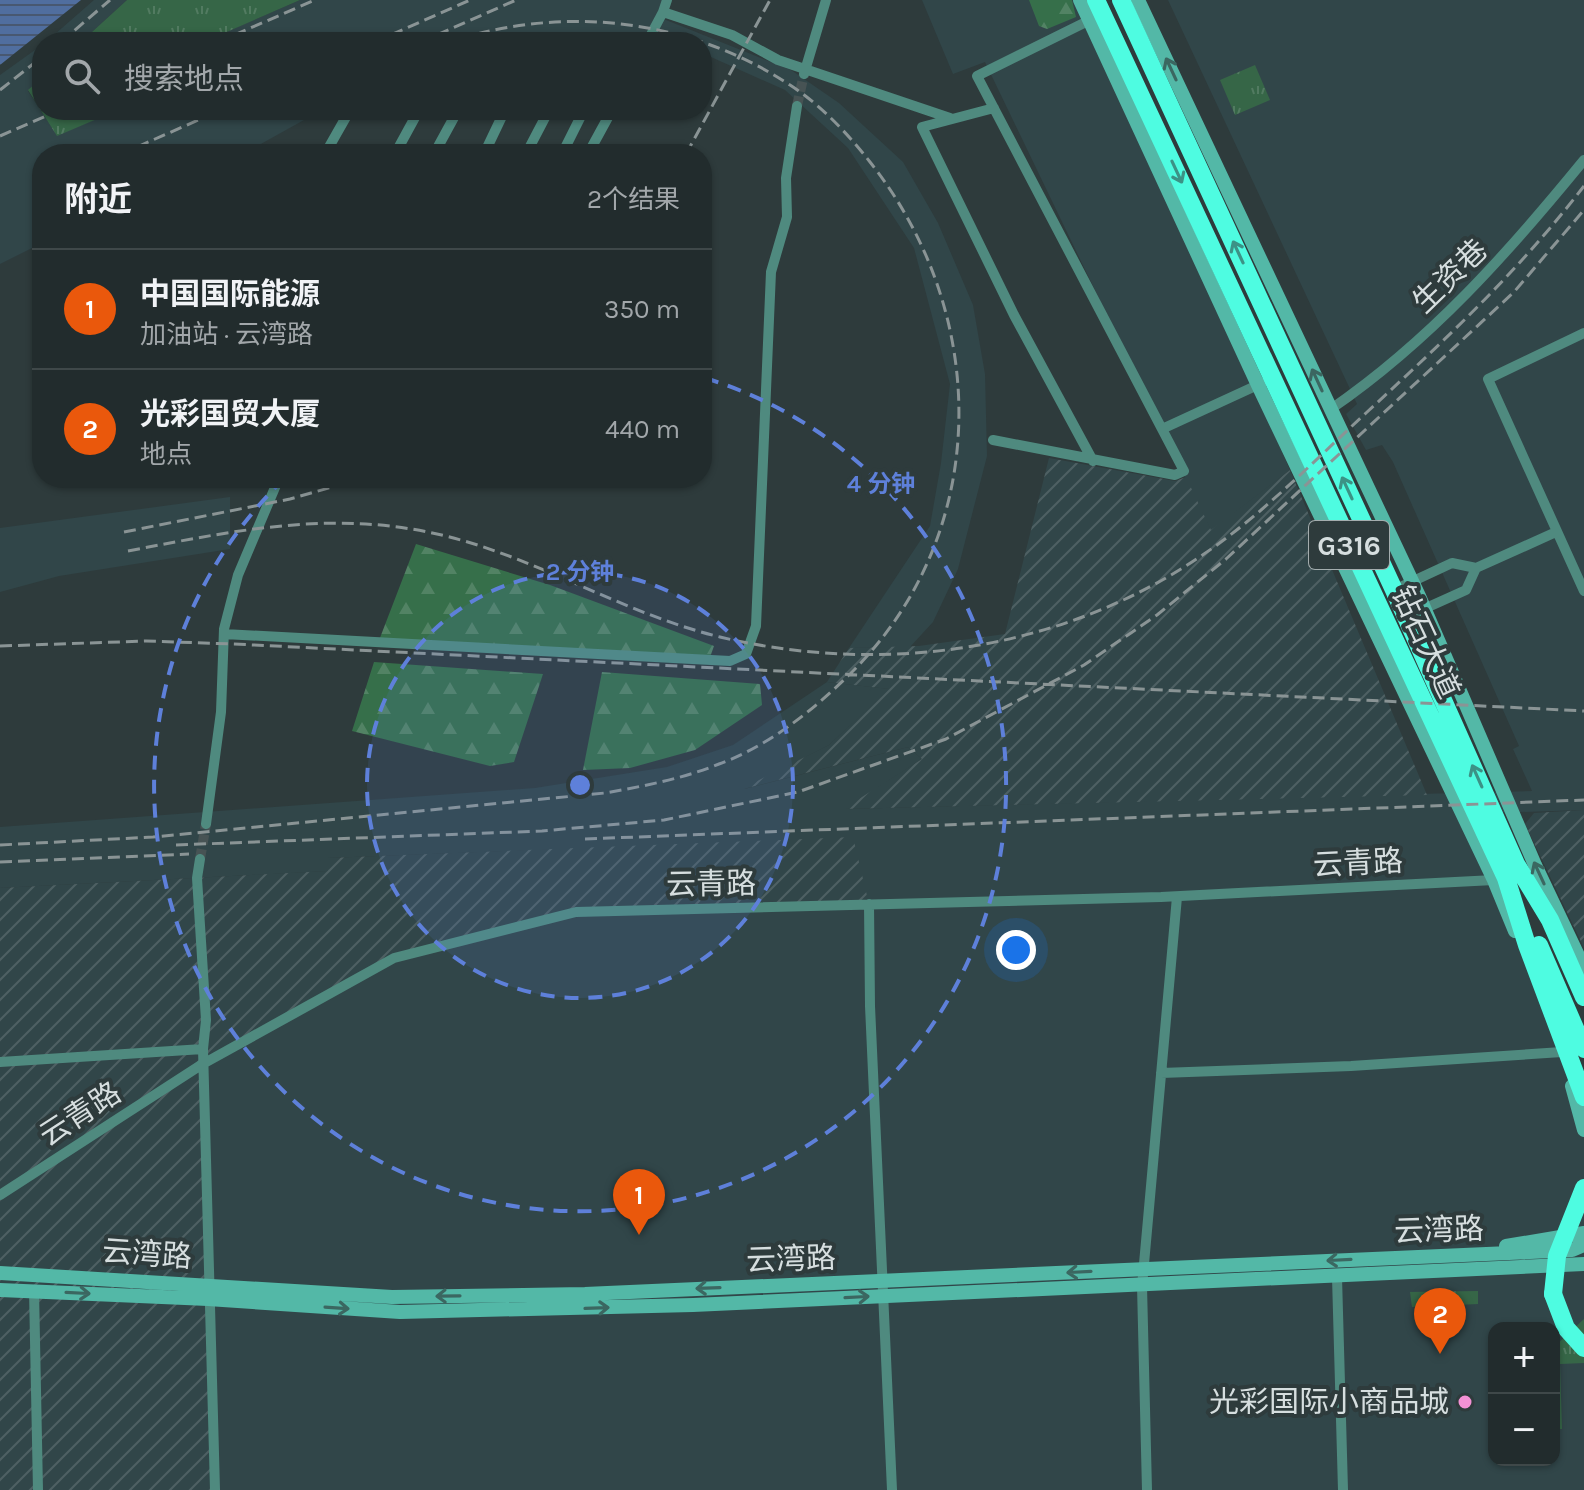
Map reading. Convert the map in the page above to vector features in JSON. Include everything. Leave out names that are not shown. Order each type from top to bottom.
[{"type":"highway","name":"钻石大道","points":[[1096,0],[1150,132],[1265,381],[1506,874],[1550,920],[1584,997]]},
{"type":"highway","name":"钻石大道","points":[[1121,0],[1406,617],[1506,874],[1527,945],[1579,1076],[1584,1097]]},
{"type":"highway","points":[[1506,874],[1579,1018]]},
{"type":"highway","points":[[1506,874],[1579,1018],[1584,1049]]},
{"type":"highway","points":[[1528,922],[1579,1076]]},
{"type":"highway","points":[[1584,1188],[1557,1256],[1553,1294],[1566,1328],[1584,1348]]},
{"type":"main road","points":[[1080,0],[1150,132]]},
{"type":"main road","points":[[1138,0],[1413,581],[1584,968]]},
{"type":"main road","points":[[1265,381],[1470,829],[1506,874]]},
{"type":"main road","points":[[1506,797],[1506,874],[1584,1128]]},
{"type":"main road","points":[[1579,1076],[1584,1128]]},
{"type":"main road","points":[[1457,1263],[1584,1233]]},
{"type":"main road","name":"云湾路","points":[[885,1288],[1142,1286],[1337,1277],[1572,1250],[1584,1245]]},
{"type":"main road","points":[[1457,1263],[1528,1277],[1584,1274]]},
{"type":"main road","name":"云湾路","points":[[0,1273],[400,1312],[679,1306],[1145,1269],[1457,1263],[1584,1264]]},
{"type":"main road","name":"云湾路","points":[[0,1290],[208,1292]]},
{"type":"street","points":[[652,32],[667,0]]},
{"type":"street","points":[[804,72],[826,0]]},
{"type":"street","points":[[663,12],[732,35],[804,72],[952,119]]},
{"type":"street","points":[[993,440],[1175,475],[1184,471],[977,76],[1090,20]]},
{"type":"street","points":[[224,634],[730,661],[746,654],[756,626],[771,272],[787,217],[786,178],[797,106]]},
{"type":"street","points":[[994,108],[922,127],[1014,315],[1093,461]]},
{"type":"street","points":[[331,144],[344,120]]},
{"type":"street","points":[[400,144],[414,120]]},
{"type":"street","points":[[439,144],[453,120]]},
{"type":"street","points":[[489,144],[500,120]]},
{"type":"street","points":[[531,144],[544,120]]},
{"type":"street","points":[[567,144],[579,120]]},
{"type":"street","points":[[593,144],[607,120]]},
{"type":"street","name":"生资巷","points":[[1331,409],[1372,381],[1506,255],[1584,160]]},
{"type":"street","points":[[1584,333],[1488,379],[1584,591]]},
{"type":"street","points":[[1162,429],[1265,381]]},
{"type":"street","points":[[206,824],[221,712],[224,634],[238,575],[275,488]]},
{"type":"street","points":[[1394,590],[1452,563],[1476,568],[1556,532]]},
{"type":"street","points":[[1406,617],[1426,611],[1466,590],[1476,568]]},
{"type":"street","points":[[200,859],[197,878],[206,1020],[201,1065],[215,1490]]},
{"type":"street","name":"云青路","points":[[0,1195],[201,1065],[394,958],[576,912],[1177,897],[1506,874]]},
{"type":"street","points":[[1147,1490],[1142,1286],[1177,897]]},
{"type":"street","points":[[869,904],[870,1006],[892,1490]]},
{"type":"street","points":[[0,1062],[203,1049]]},
{"type":"street","points":[[1161,1073],[1351,1066],[1562,1052]]},
{"type":"street","points":[[1337,1277],[1343,1490]]},
{"type":"street","points":[[34,1290],[38,1490]]},
{"type":"shaded area","points":[[94,0],[127,0],[92,32],[57,32]]},
{"type":"shaded area","points":[[300,0],[667,0],[661,18],[696,32],[586,32],[226,32]]},
{"type":"shaded area","points":[[922,0],[1085,0],[1290,470],[1211,531],[985,62],[953,74]]},
{"type":"shaded area","points":[[1168,0],[1584,0],[1584,810],[1456,814],[1494,880],[1584,1097],[1584,1490],[214,1490],[201,1065],[394,958],[853,838],[328,858],[329,871],[0,888],[0,827],[535,788],[667,767],[733,745],[827,682],[890,689],[829,745],[744,789],[908,747],[922,759],[845,809],[1532,791],[1513,749],[1519,746],[1393,462],[1382,445],[1366,450],[1346,414],[1357,404]]},
{"type":"shaded area","points":[[712,38],[791,70],[839,103],[903,162],[938,223],[973,305],[985,374],[987,456],[958,569],[933,622],[910,647],[849,648],[930,526],[950,384],[914,248],[848,148],[785,90],[712,57]]},
{"type":"shaded area","points":[[32,52],[32,87],[28,91],[32,97],[32,120],[47,120],[57,135],[94,120],[304,120],[261,144],[32,144],[32,248],[0,264],[0,75]]},
{"type":"shaded area","points":[[1049,458],[1175,481],[1186,477],[1211,530],[1290,470],[1427,795],[843,809],[922,759],[908,747],[739,790],[829,745],[889,689],[827,682],[849,648],[919,646],[1005,634]]},
{"type":"shaded area","points":[[230,497],[230,549],[59,576],[0,592],[0,528]]},
{"type":"shaded area","points":[[1584,810],[1584,948],[1525,824],[1534,813]]},
{"type":"shaded area","points":[[853,837],[869,904],[576,912],[394,958],[201,1064],[214,1490],[0,1490],[0,888],[328,871],[328,858]]},
{"type":"green space","points":[[127,0],[300,0],[227,32],[92,32]]},
{"type":"green space","points":[[1029,0],[1072,0],[1076,17],[1047,29],[1039,26]]},
{"type":"green space","points":[[1255,65],[1270,100],[1235,115],[1220,80]]},
{"type":"green space","points":[[47,120],[95,120],[57,136]]},
{"type":"green space","points":[[416,544],[550,585],[714,646],[709,660],[378,643]]},
{"type":"green space","points":[[374,662],[543,674],[514,762],[490,766],[352,731]]},
{"type":"green space","points":[[602,672],[760,684],[762,705],[695,750],[630,768],[583,770]]},
{"type":"green space","points":[[1478,1291],[1478,1304],[1412,1307],[1410,1292]]},
{"type":"green space","points":[[1584,1319],[1584,1363],[1560,1364],[1560,1341]]},
{"type":"green space","points":[[1560,1364],[1562,1429],[1560,1429]]},
{"type":"water","points":[[0,0],[81,0],[41,32],[32,32],[32,39],[0,65]]},
{"type":"tunnel","points":[[797,106],[804,74]]},
{"type":"tunnel","points":[[200,859],[206,824]]},
{"type":"railway","points":[[73,32],[110,0]]},
{"type":"railway","points":[[241,32],[315,0]]},
{"type":"railway","points":[[398,32],[470,0]]},
{"type":"railway","points":[[444,32],[516,0]]},
{"type":"railway","points":[[712,106],[770,0]]},
{"type":"railway","points":[[486,32],[537,23],[581,22],[625,24],[669,32]]},
{"type":"railway","points":[[0,845],[153,837],[605,793],[663,782],[755,748],[788,727],[848,676],[895,620],[929,558],[950,492],[959,424],[955,355],[938,288],[910,223],[870,162],[833,120],[790,85],[712,45]]},
{"type":"railway","points":[[0,90],[32,65]]},
{"type":"railway","points":[[0,136],[37,120]]},
{"type":"railway","points":[[144,144],[198,120]]},
{"type":"railway","points":[[691,144],[705,120]]},
{"type":"railway","points":[[128,551],[300,524],[384,525],[471,543],[688,628],[782,649],[845,654],[908,653],[971,646],[1032,633],[1092,613],[1149,587],[1204,554],[1247,522],[1480,304],[1533,248],[1584,186]]},
{"type":"railway","points":[[176,845],[542,831],[664,820],[798,792],[946,739],[1084,665],[1157,615],[1226,559],[1514,292],[1584,210]]},
{"type":"railway","points":[[124,532],[290,499],[329,488]]},
{"type":"railway","points":[[0,646],[146,641],[234,644],[1584,711]]},
{"type":"railway","points":[[585,839],[1584,800]]},
{"type":"railway","points":[[0,862],[189,854]]},
{"type":"place","name":"中国国际能源","points":[[639,1235]]},
{"type":"place","name":"光彩国贸大厦","points":[[1440,1354]]},
{"type":"place","name":"光彩国际小商品城","points":[[1465,1402]]}]
